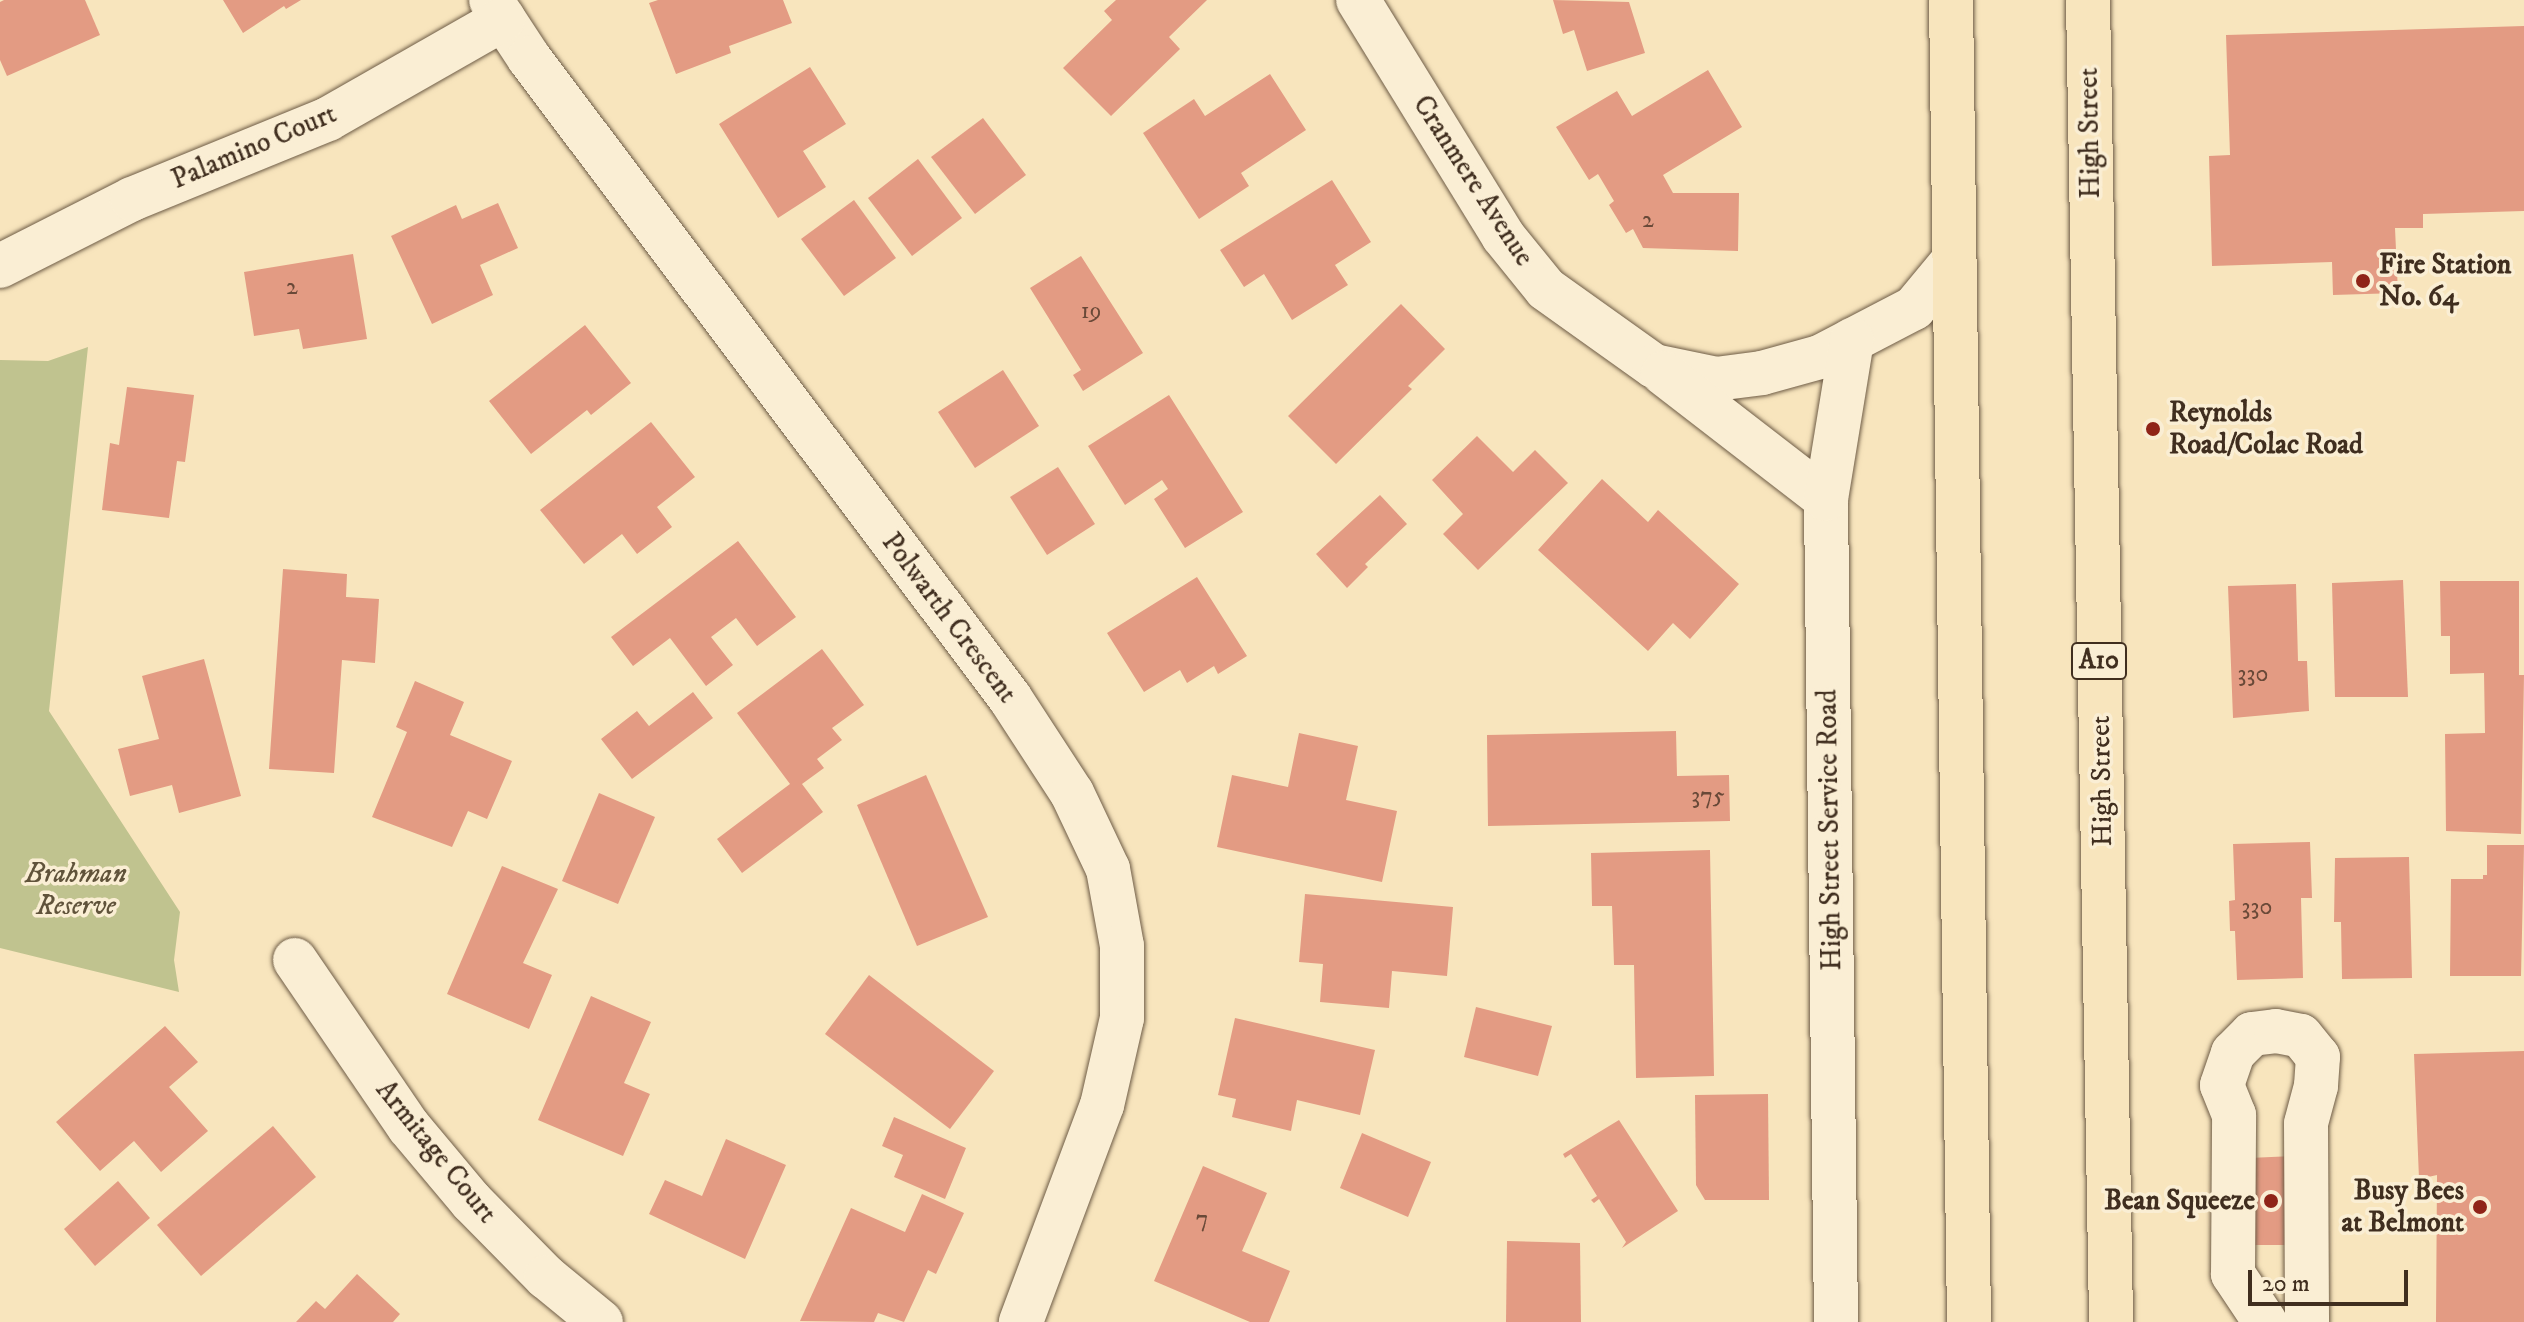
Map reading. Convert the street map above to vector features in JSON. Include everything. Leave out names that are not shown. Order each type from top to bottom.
[{"type":"highway","points":[[1951,0],[1969,1322]]},
{"type":"highway","name":"High Street","points":[[2088,0],[2111,1322]]},
{"type":"street","name":"Cranmere Avenue","points":[[1358,0],[1503,236],[1546,289],[1654,366],[1826,499]]},
{"type":"street","name":"Palamino Court","points":[[0,266],[132,199],[328,119],[497,9]]},
{"type":"street","name":"Polwarth Crescent","points":[[497,9],[1010,698],[1072,793],[1108,869],[1122,946],[1122,1018],[1102,1105],[1021,1322]]},
{"type":"street","name":"Cranmere Avenue","points":[[1654,366],[1716,379],[1762,373],[1820,357],[1914,308],[1953,261]]},
{"type":"street","name":"High Street Service Road","points":[[1836,1322],[1826,499],[1852,340]]},
{"type":"street","name":"Armitage Court","points":[[295,960],[427,1148],[471,1201],[546,1277],[601,1322]]},
{"type":"street","points":[[2265,1322],[2233,1274],[2234,1115],[2222,1085],[2233,1053],[2252,1034],[2276,1031],[2301,1036],[2318,1057],[2316,1086],[2306,1124],[2307,1322]]},
{"type":"green space","name":"Brahman Reserve","points":[[88,347],[49,711],[180,912],[174,960],[179,992],[0,948],[0,360],[48,361]]},
{"type":"building","points":[[85,0],[100,35],[7,76],[0,60],[0,2]]},
{"type":"building","points":[[223,0],[301,0],[286,9],[284,6],[243,33]]},
{"type":"building","points":[[658,0],[783,0],[792,23],[729,46],[731,53],[676,74],[649,3]]},
{"type":"building","points":[[1116,0],[1207,0],[1169,37],[1180,49],[1111,116],[1063,68],[1112,20],[1104,11]]},
{"type":"building","points":[[1553,0],[1629,2],[1645,53],[1587,71],[1574,30],[1563,34]]},
{"type":"building","points":[[2524,26],[2524,211],[2423,214],[2423,228],[2395,228],[2398,293],[2333,295],[2332,262],[2212,266],[2209,156],[2230,155],[2226,35]]},
{"type":"building","points":[[810,67],[846,124],[803,151],[826,187],[778,218],[719,124]]},
{"type":"building","points":[[1708,70],[1742,127],[1663,175],[1673,193],[1739,193],[1738,251],[1643,248],[1633,229],[1626,233],[1609,205],[1614,201],[1598,174],[1589,180],[1556,127],[1617,91],[1632,116]]},
{"type":"building","points":[[1270,74],[1306,130],[1241,173],[1249,186],[1199,219],[1143,133],[1194,99],[1205,116]]},
{"type":"building","points":[[983,118],[1026,175],[975,214],[931,157]]},
{"type":"building","points":[[918,159],[962,218],[912,256],[868,198]]},
{"type":"building","points":[[1332,180],[1371,242],[1335,265],[1348,285],[1292,320],[1264,274],[1244,287],[1220,250]]},
{"type":"building","points":[[854,200],[896,258],[844,296],[801,239]]},
{"type":"building","points":[[498,203],[518,248],[480,265],[493,295],[432,324],[391,236],[456,205],[462,219]]},
{"type":"building","points":[[353,254],[367,339],[303,349],[299,329],[254,336],[244,272]]},
{"type":"building","points":[[1081,256],[1143,353],[1083,391],[1073,375],[1081,370],[1030,288]]},
{"type":"building","points":[[1401,304],[1445,349],[1408,386],[1412,389],[1336,464],[1288,416]]},
{"type":"building","points":[[585,325],[631,383],[591,415],[587,410],[531,454],[489,401]]},
{"type":"building","points":[[1003,370],[1039,426],[975,468],[938,412]]},
{"type":"building","points":[[127,387],[194,395],[185,462],[177,461],[169,518],[102,510],[110,443],[119,445]]},
{"type":"building","points":[[1169,395],[1243,512],[1185,548],[1154,499],[1168,489],[1162,480],[1125,505],[1088,446]]},
{"type":"building","points":[[651,422],[695,477],[657,507],[672,527],[637,554],[622,534],[584,564],[540,510]]},
{"type":"building","points":[[1477,436],[1513,472],[1535,450],[1568,483],[1478,570],[1443,534],[1463,514],[1432,480]]},
{"type":"building","points":[[1058,467],[1095,524],[1047,555],[1010,497]]},
{"type":"building","points":[[1602,479],[1648,522],[1658,510],[1739,584],[1690,639],[1673,623],[1648,651],[1538,550]]},
{"type":"building","points":[[1380,495],[1407,524],[1365,564],[1368,567],[1347,588],[1316,554]]},
{"type":"building","points":[[738,541],[796,617],[757,646],[736,618],[711,637],[733,665],[706,686],[670,638],[633,666],[611,637]]},
{"type":"building","points":[[283,569],[347,574],[346,597],[379,599],[375,663],[342,660],[334,773],[269,769]]},
{"type":"building","points":[[1197,577],[1247,656],[1218,674],[1214,666],[1187,683],[1180,670],[1144,692],[1107,633]]},
{"type":"building","points":[[2403,580],[2408,697],[2335,697],[2332,583]]},
{"type":"building","points":[[2440,581],[2519,581],[2519,675],[2524,675],[2521,834],[2446,831],[2445,734],[2485,733],[2484,673],[2450,674],[2450,636],[2441,636]]},
{"type":"building","points":[[2296,584],[2298,661],[2307,661],[2309,711],[2233,718],[2228,586]]},
{"type":"building","points":[[822,649],[864,705],[832,728],[842,740],[817,759],[824,768],[802,784],[823,812],[742,873],[717,839],[790,784],[737,713]]},
{"type":"building","points":[[204,659],[241,796],[179,813],[172,785],[130,796],[118,749],[159,739],[142,676]]},
{"type":"building","points":[[415,681],[464,702],[450,735],[512,761],[487,819],[468,811],[452,847],[372,817],[407,732],[396,727]]},
{"type":"building","points":[[693,692],[713,718],[632,779],[601,739],[637,711],[649,726]]},
{"type":"building","points":[[1676,731],[1677,776],[1729,775],[1730,821],[1488,826],[1487,735]]},
{"type":"building","points":[[1299,733],[1358,746],[1346,800],[1397,811],[1382,882],[1217,847],[1232,775],[1288,787]]},
{"type":"building","points":[[926,775],[988,917],[917,946],[857,805]]},
{"type":"building","points":[[599,793],[655,817],[618,904],[562,881]]},
{"type":"building","points":[[2310,842],[2312,898],[2301,898],[2303,978],[2237,980],[2235,931],[2230,931],[2229,901],[2235,900],[2233,844]]},
{"type":"building","points":[[2487,845],[2524,845],[2521,976],[2450,976],[2451,879],[2483,879],[2483,875],[2487,875]]},
{"type":"building","points":[[1710,850],[1714,1076],[1636,1078],[1634,965],[1614,965],[1612,906],[1592,906],[1591,853]]},
{"type":"building","points":[[2409,857],[2412,978],[2342,979],[2341,922],[2334,922],[2335,858]]},
{"type":"building","points":[[502,866],[558,889],[523,963],[552,975],[529,1029],[447,994]]},
{"type":"building","points":[[1305,894],[1453,907],[1447,976],[1392,971],[1389,1008],[1320,1002],[1323,964],[1299,962]]},
{"type":"building","points":[[869,975],[994,1071],[950,1129],[825,1034]]},
{"type":"building","points":[[591,996],[651,1022],[624,1083],[650,1094],[623,1156],[538,1120]]},
{"type":"building","points":[[1476,1007],[1552,1026],[1538,1076],[1464,1057]]},
{"type":"building","points":[[1235,1018],[1375,1050],[1360,1115],[1297,1100],[1291,1131],[1232,1117],[1236,1099],[1218,1095]]},
{"type":"building","points":[[165,1026],[198,1062],[169,1087],[208,1131],[161,1172],[134,1141],[100,1171],[56,1122]]},
{"type":"building","name":"Busy Bees at Belmont","points":[[2524,1051],[2524,1322],[2436,1322],[2437,1175],[2419,1179],[2414,1054]]},
{"type":"building","points":[[1768,1094],[1769,1200],[1705,1200],[1696,1185],[1695,1095]]},
{"type":"building","points":[[894,1117],[966,1148],[945,1199],[894,1177],[903,1155],[882,1146]]},
{"type":"building","points":[[1619,1120],[1678,1211],[1622,1248],[1626,1242],[1599,1199],[1594,1203],[1591,1200],[1597,1196],[1571,1154],[1565,1158],[1563,1154]]},
{"type":"building","points":[[273,1126],[316,1177],[201,1276],[157,1225]]},
{"type":"building","points":[[1362,1133],[1431,1162],[1408,1217],[1340,1188]]},
{"type":"building","points":[[726,1139],[786,1165],[745,1259],[649,1214],[665,1180],[702,1196]]},
{"type":"building","name":"Bean Squeeze","points":[[2291,1156],[2293,1245],[2251,1245],[2249,1158]]},
{"type":"building","points":[[1203,1166],[1267,1193],[1242,1251],[1290,1271],[1269,1322],[1250,1322],[1154,1281]]},
{"type":"building","points":[[118,1181],[150,1218],[95,1266],[64,1229]]},
{"type":"building","points":[[922,1194],[964,1213],[936,1274],[928,1270],[904,1322],[878,1313],[874,1322],[800,1321],[851,1208],[905,1232]]},
{"type":"building","points":[[1507,1241],[1580,1243],[1581,1322],[1506,1322]]},
{"type":"building","points":[[357,1274],[400,1314],[393,1322],[296,1322],[316,1301],[325,1309]]},
{"type":"place","name":"Fire Station No. 64","points":[[2363,281]]},
{"type":"place","name":"Reynolds Road/Colac Road","points":[[2153,429]]},
{"type":"place","name":"Bean Squeeze","points":[[2271,1201]]},
{"type":"place","name":"Busy Bees at Belmont","points":[[2480,1207]]}]
